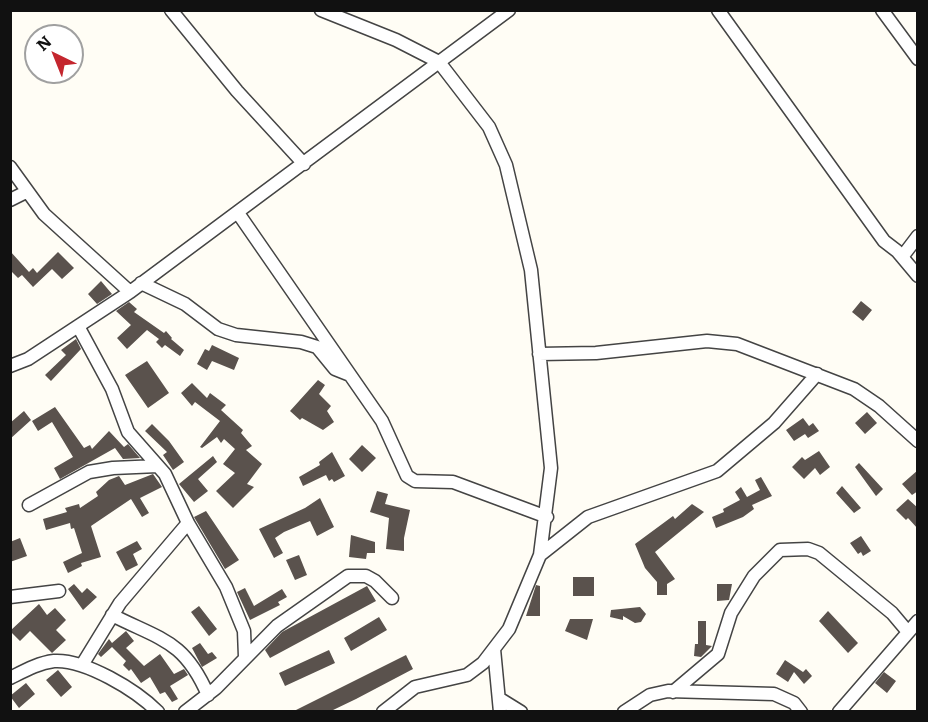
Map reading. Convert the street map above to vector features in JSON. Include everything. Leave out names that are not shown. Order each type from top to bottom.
[{"type":"street","points":[[171,10],[237,91],[304,164]]},
{"type":"street","points":[[321,10],[396,40],[439,63],[489,127],[506,165],[531,270],[551,468],[547,517],[540,555],[516,615],[494,649],[467,675],[415,687],[383,711]]},
{"type":"street","points":[[10,366],[28,359],[130,292],[509,10]]},
{"type":"street","points":[[718,10],[884,240],[918,276]]},
{"type":"street","points":[[882,10],[918,59]]},
{"type":"street","points":[[10,167],[26,192],[52,222],[130,292]]},
{"type":"street","points":[[10,200],[26,192]]},
{"type":"street","points":[[238,213],[352,376],[390,435],[401,466],[411,480],[453,482],[547,517]]},
{"type":"street","points":[[902,257],[918,236]]},
{"type":"street","points":[[141,283],[184,304],[218,329],[236,335],[301,342],[317,347],[336,369],[352,376]]},
{"type":"street","points":[[78,326],[112,389],[128,432],[171,484],[188,523],[239,614],[244,631],[245,657]]},
{"type":"street","points":[[539,354],[596,353],[721,341],[755,349],[854,389],[879,406],[918,441]]},
{"type":"street","points":[[540,555],[588,517],[717,471],[774,423],[817,374]]},
{"type":"street","points":[[29,505],[89,472],[113,468],[158,466]]},
{"type":"street","points":[[82,665],[112,615],[139,578],[188,523]]},
{"type":"street","points":[[674,692],[718,654],[731,613],[754,576],[780,550],[808,549],[819,553],[872,596],[908,632]]},
{"type":"street","points":[[192,709],[277,626],[348,576],[366,576],[375,581],[392,598]]},
{"type":"street","points":[[10,597],[59,591]]},
{"type":"street","points":[[112,615],[177,647],[197,671],[208,695]]},
{"type":"street","points":[[839,711],[918,621]]},
{"type":"street","points":[[494,649],[500,705],[521,711]]},
{"type":"street","points":[[10,678],[45,663],[57,661],[82,665],[132,692],[158,711]]},
{"type":"street","points":[[624,711],[650,695],[674,692],[774,694],[794,703],[801,711]]},
{"type":"building","points":[[10,251],[29,272],[33,268],[37,273],[58,252],[74,268],[62,279],[52,269],[33,287],[22,275],[18,278],[10,270]]},
{"type":"building","points":[[101,281],[112,294],[97,304],[88,294]]},
{"type":"building","points":[[861,301],[872,310],[863,321],[852,312]]},
{"type":"building","points":[[129,302],[137,309],[134,312],[164,333],[166,331],[171,339],[184,350],[180,356],[165,345],[162,348],[156,342],[159,339],[147,330],[127,349],[117,338],[131,325],[116,311]]},
{"type":"building","points":[[76,339],[81,349],[51,381],[45,375],[66,355],[61,350]]},
{"type":"building","points":[[212,345],[239,358],[234,370],[212,361],[207,370],[197,364],[205,349],[209,351]]},
{"type":"building","points":[[147,361],[169,393],[148,408],[125,375]]},
{"type":"building","points":[[318,380],[325,385],[319,394],[331,406],[327,411],[334,422],[323,430],[302,418],[300,420],[290,411]]},
{"type":"building","points":[[192,383],[207,398],[210,393],[226,405],[221,410],[243,430],[241,433],[252,446],[246,450],[262,464],[247,484],[254,487],[233,508],[216,491],[235,473],[223,464],[235,449],[224,439],[221,443],[217,437],[202,448],[200,447],[220,421],[195,402],[192,406],[181,393]]},
{"type":"building","points":[[55,407],[84,448],[90,445],[92,449],[109,431],[124,447],[128,444],[140,458],[123,459],[115,448],[60,479],[54,468],[73,457],[52,422],[38,431],[32,421]]},
{"type":"building","points":[[24,411],[31,420],[10,439],[10,423]]},
{"type":"building","points":[[867,412],[877,423],[865,434],[855,423]]},
{"type":"building","points":[[803,418],[809,426],[813,423],[819,431],[808,438],[805,434],[794,441],[786,430]]},
{"type":"building","points":[[152,424],[169,441],[184,462],[173,470],[163,455],[167,452],[145,431]]},
{"type":"building","points":[[362,445],[376,458],[362,472],[349,459]]},
{"type":"building","points":[[819,451],[830,467],[820,475],[815,468],[804,479],[792,467],[802,457],[805,460]]},
{"type":"building","points":[[332,452],[345,476],[334,482],[332,479],[329,481],[326,475],[303,486],[299,477],[320,465],[319,462]]},
{"type":"building","points":[[213,456],[217,462],[198,479],[208,491],[194,502],[179,484]]},
{"type":"building","points":[[859,463],[883,489],[876,496],[855,467]]},
{"type":"building","points":[[918,470],[918,491],[912,495],[902,484]]},
{"type":"building","points":[[153,474],[162,487],[140,498],[149,513],[142,517],[131,499],[91,526],[101,557],[81,563],[82,566],[68,573],[63,562],[82,553],[74,528],[71,529],[70,523],[46,530],[43,519],[67,512],[65,508],[79,504],[80,508],[98,496],[96,492],[109,480],[119,476],[125,485]]},
{"type":"building","points":[[761,477],[772,496],[752,505],[754,509],[743,517],[716,528],[712,517],[724,512],[723,509],[740,500],[735,492],[741,487],[747,497],[760,490],[755,480]]},
{"type":"building","points":[[842,486],[861,508],[854,513],[836,493]]},
{"type":"building","points":[[377,491],[388,494],[385,504],[410,510],[404,538],[404,551],[386,549],[389,518],[370,512]]},
{"type":"building","points":[[320,498],[334,527],[317,536],[310,521],[284,532],[275,538],[283,553],[274,558],[259,529],[305,508]]},
{"type":"building","points":[[908,499],[918,508],[918,529],[896,510]]},
{"type":"building","points":[[692,504],[704,512],[655,552],[675,579],[667,584],[667,595],[657,595],[657,582],[645,568],[635,544],[673,516],[675,519]]},
{"type":"building","points":[[206,511],[239,560],[225,569],[194,517]]},
{"type":"building","points":[[351,535],[375,542],[375,553],[367,553],[366,559],[349,557]]},
{"type":"building","points":[[861,536],[871,551],[863,556],[861,552],[858,554],[850,543]]},
{"type":"building","points":[[20,538],[27,556],[10,562],[10,542]]},
{"type":"building","points":[[137,541],[142,549],[133,554],[138,565],[126,571],[116,552]]},
{"type":"building","points":[[299,555],[307,575],[295,580],[286,560]]},
{"type":"building","points":[[573,577],[594,577],[594,596],[573,596]]},
{"type":"building","points":[[74,584],[82,593],[87,588],[97,597],[83,610],[68,589]]},
{"type":"building","points":[[717,584],[732,584],[729,600],[717,601]]},
{"type":"building","points":[[536,585],[540,586],[540,616],[526,616]]},
{"type":"building","points":[[367,586],[376,601],[270,658],[265,650],[282,632]]},
{"type":"building","points":[[245,588],[254,606],[282,589],[287,597],[278,602],[280,605],[250,620],[237,592]]},
{"type":"building","points":[[39,604],[47,615],[55,608],[66,620],[56,630],[66,640],[52,653],[30,631],[20,641],[10,631]]},
{"type":"building","points":[[199,606],[217,629],[209,636],[191,612]]},
{"type":"building","points":[[640,607],[646,614],[641,622],[635,623],[623,616],[623,620],[610,617],[611,610]]},
{"type":"building","points":[[828,611],[858,643],[848,653],[819,621]]},
{"type":"building","points":[[379,617],[387,630],[351,651],[344,638]]},
{"type":"building","points":[[570,619],[593,619],[587,640],[565,631]]},
{"type":"building","points":[[698,621],[706,621],[706,645],[712,646],[701,657],[694,656],[695,644],[698,644]]},
{"type":"building","points":[[126,631],[134,641],[126,648],[144,666],[160,654],[174,674],[184,669],[188,675],[170,686],[178,699],[172,702],[165,692],[160,694],[150,677],[141,683],[131,669],[129,671],[123,665],[126,661],[112,647],[101,657],[98,654],[109,639],[112,643]]},
{"type":"building","points":[[200,643],[208,654],[212,652],[217,658],[202,667],[192,648]]},
{"type":"building","points":[[329,650],[335,663],[285,686],[279,673]]},
{"type":"building","points":[[406,655],[413,669],[356,699],[331,711],[294,711]]},
{"type":"building","points":[[785,660],[803,672],[806,669],[812,676],[804,684],[794,672],[788,682],[776,674]]},
{"type":"building","points":[[58,670],[72,687],[61,697],[46,680]]},
{"type":"building","points":[[884,672],[896,681],[887,693],[875,683]]},
{"type":"building","points":[[26,683],[35,694],[19,708],[10,696]]}]
